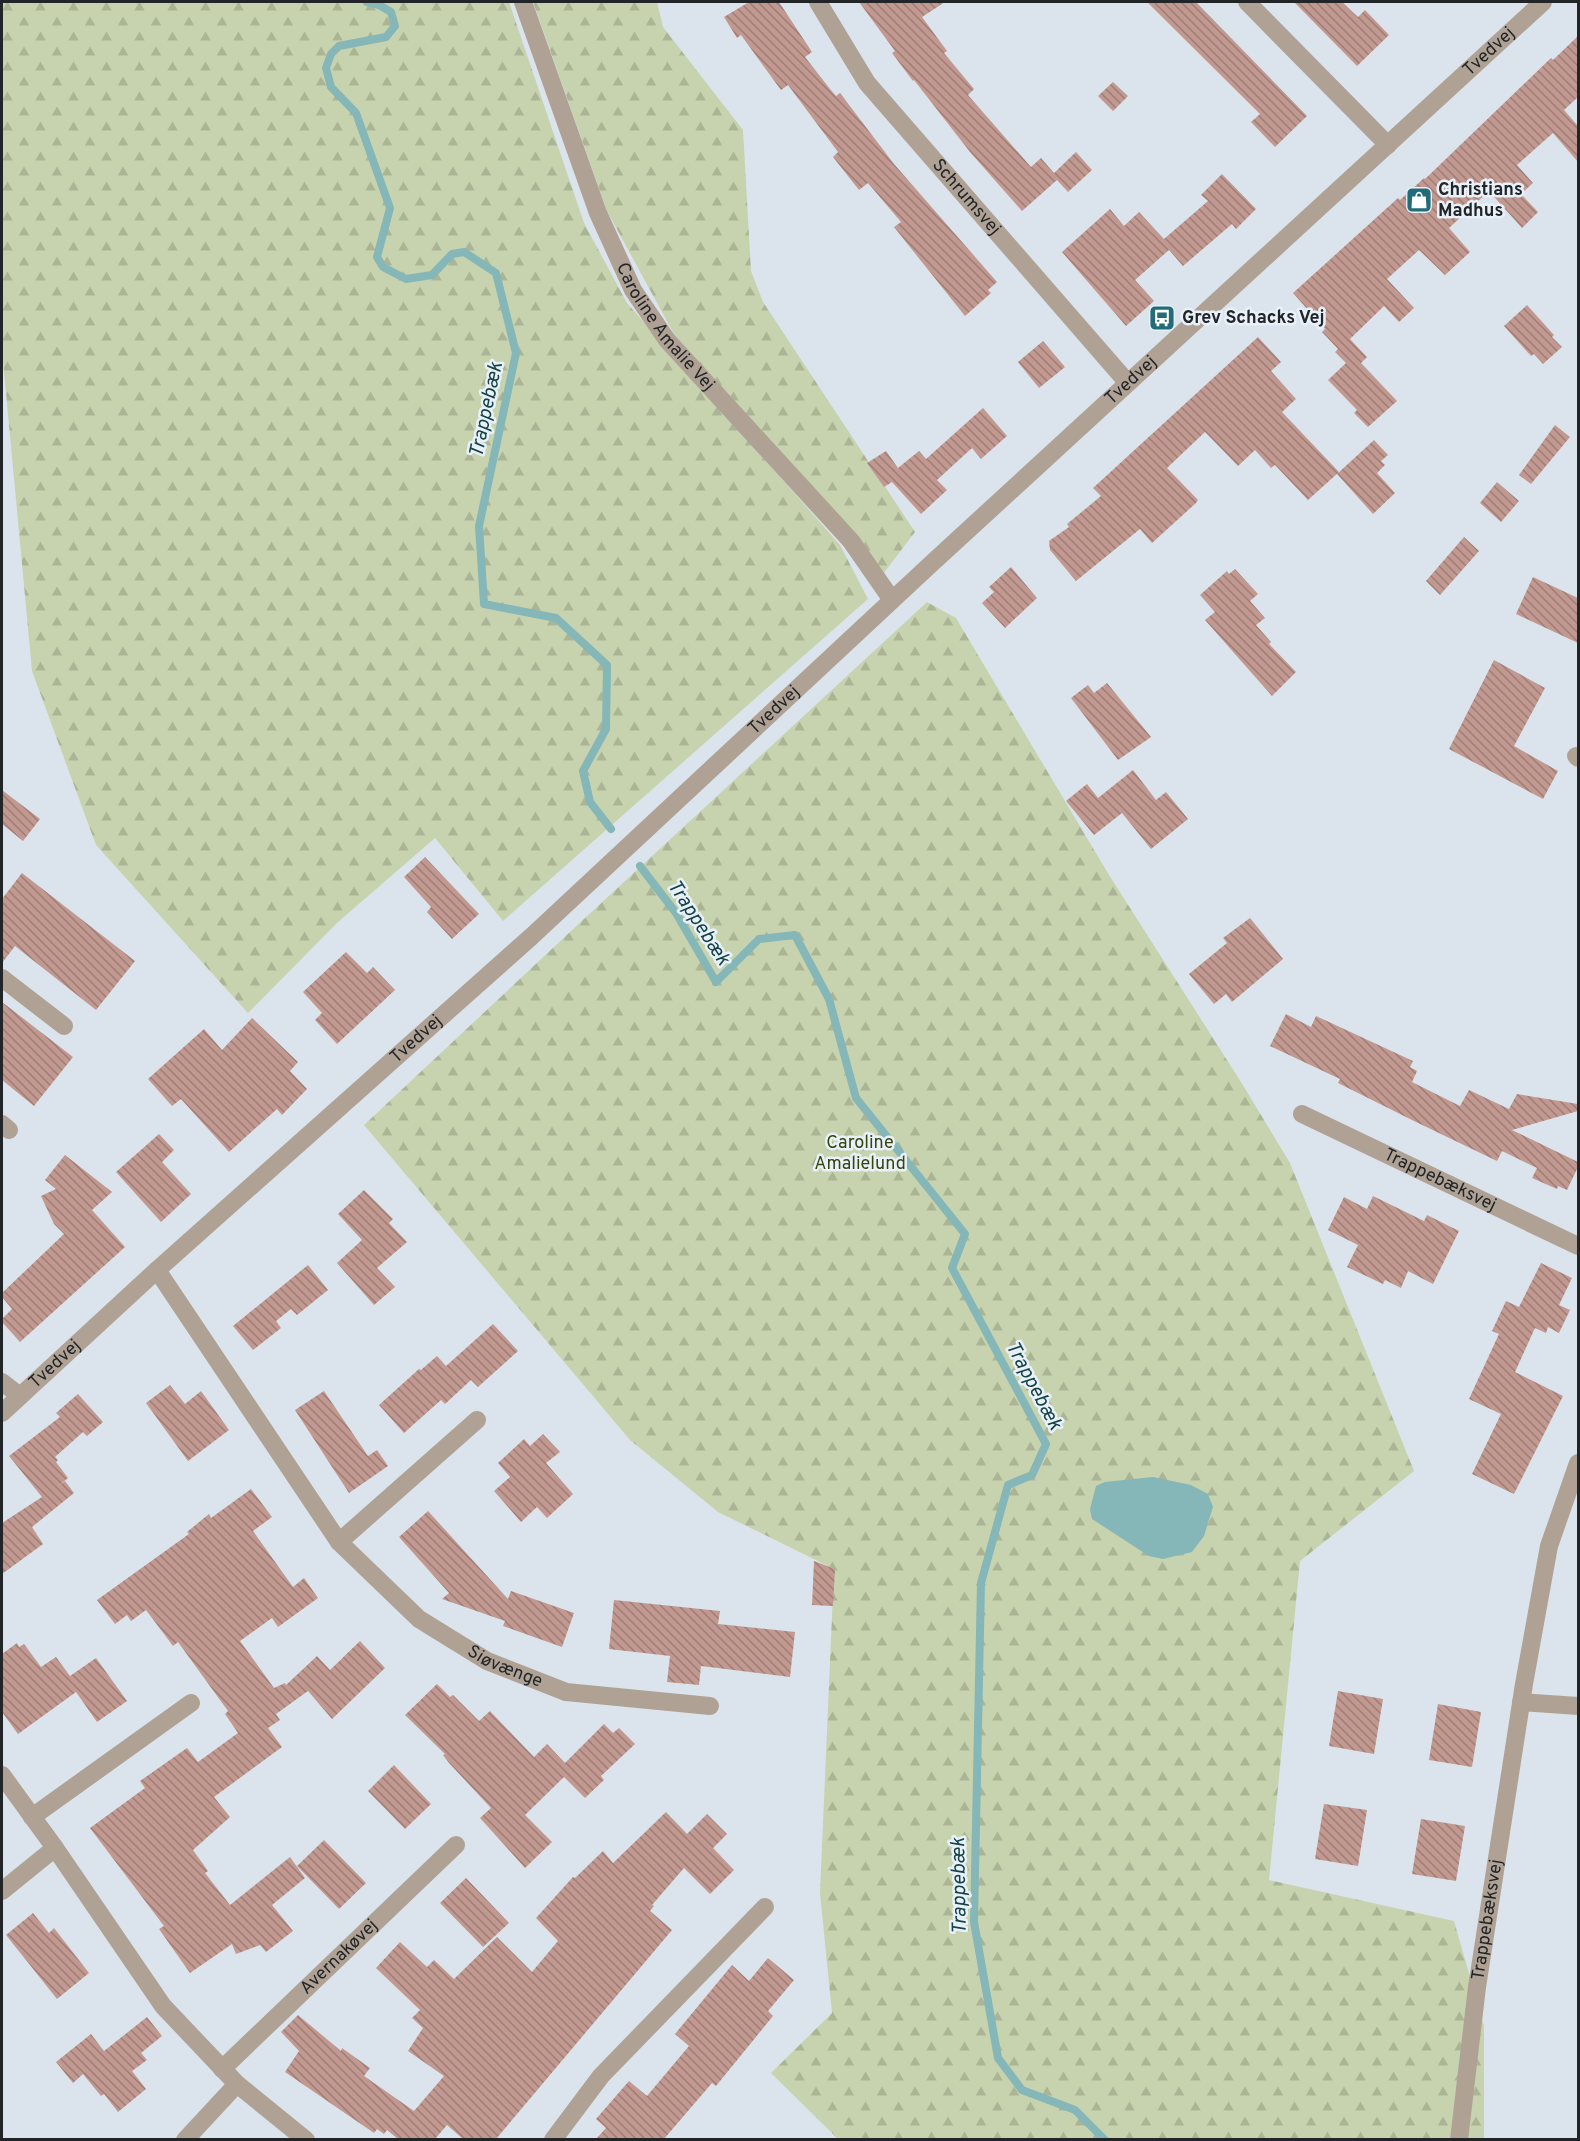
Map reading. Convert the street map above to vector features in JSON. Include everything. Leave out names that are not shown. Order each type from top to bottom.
[{"type":"street","name":"Caroline Amalie Vej","points":[[523,2],[598,213],[633,290],[667,340],[851,541],[891,600]]},
{"type":"street","name":"Schrumsvej","points":[[818,2],[867,83],[1127,382]]},
{"type":"street","points":[[1246,2],[1388,145]]},
{"type":"street","name":"Tvedvej","points":[[2,1413],[157,1270],[532,936],[891,600],[1543,2]]},
{"type":"street","points":[[2,978],[64,1026]]},
{"type":"street","name":"Trappebæksvej","points":[[1302,1114],[1578,1246]]},
{"type":"street","name":"Siøvænge","points":[[157,1270],[339,1542],[419,1619],[487,1661],[567,1692],[710,1706]]},
{"type":"street","points":[[2,1382],[20,1396]]},
{"type":"street","points":[[339,1542],[477,1420]]},
{"type":"street","name":"Trappebæksvej","points":[[1459,2139],[1477,1987],[1521,1702],[1549,1546],[1578,1463]]},
{"type":"street","points":[[1521,1702],[1578,1706]]},
{"type":"street","points":[[32,1817],[191,1703]]},
{"type":"street","points":[[2,1775],[163,2006],[237,2084],[306,2139]]},
{"type":"street","name":"Avernakøvej","points":[[222,2069],[456,1845]]},
{"type":"street","points":[[2,1891],[55,1848]]},
{"type":"street","points":[[553,2139],[601,2076],[765,1907]]},
{"type":"street","points":[[185,2139],[237,2084]]},
{"type":"green space","points":[[2,2],[509,2],[584,223],[627,303],[840,545],[868,599],[503,921],[435,838],[337,923],[248,1013],[96,845],[32,671],[2,350]]},
{"type":"green space","points":[[533,2],[657,2],[663,27],[743,130],[751,271],[763,302],[915,532],[883,574],[674,334],[607,211]]},
{"type":"green space","name":"Caroline Amalielund","points":[[927,602],[956,618],[1109,875],[1290,1163],[1414,1471],[1300,1561],[1269,1880],[1454,1921],[1484,2026],[1484,2139],[838,2139],[771,2073],[832,2013],[820,1893],[834,1569],[718,1512],[630,1440],[364,1125]]},
{"type":"water","points":[[1153,1477],[1191,1485],[1208,1494],[1213,1507],[1204,1536],[1192,1552],[1163,1559],[1149,1556],[1092,1519],[1090,1509],[1096,1486],[1105,1482]]},
{"type":"building","points":[[749,2],[779,2],[812,52],[805,57],[836,96],[840,93],[894,164],[997,282],[988,290],[991,293],[965,316],[894,227],[901,222],[868,183],[859,190],[833,157],[838,152],[788,85],[781,90],[741,35],[737,38],[724,17]]},
{"type":"building","points":[[859,2],[945,2],[922,17],[947,51],[944,53],[974,89],[968,95],[1031,167],[1041,158],[1054,173],[1076,152],[1092,170],[1068,192],[1057,180],[1022,211],[970,152],[913,81],[892,53],[895,51]]},
{"type":"building","points":[[1147,2],[1196,2],[1307,116],[1275,147],[1251,122],[1260,114]]},
{"type":"building","points":[[1294,2],[1342,2],[1358,17],[1365,10],[1389,35],[1357,66]]},
{"type":"building","points":[[1578,36],[1578,97],[1564,110],[1578,126],[1578,162],[1553,133],[1517,165],[1533,183],[1521,194],[1538,212],[1522,228],[1489,191],[1449,228],[1470,252],[1445,275],[1419,250],[1387,279],[1414,308],[1399,322],[1384,306],[1350,339],[1367,357],[1361,363],[1397,401],[1368,427],[1354,413],[1357,410],[1328,380],[1346,363],[1335,352],[1338,349],[1322,332],[1325,329],[1293,293],[1398,198],[1400,200],[1425,179],[1551,58],[1553,60]]},
{"type":"building","points":[[1113,82],[1128,96],[1113,111],[1098,96]]},
{"type":"building","points":[[1222,174],[1256,209],[1236,229],[1232,224],[1183,266],[1169,250],[1135,280],[1154,301],[1126,326],[1062,252],[1110,209],[1124,226],[1139,212],[1164,239],[1208,201],[1201,195]]},
{"type":"building","points":[[1527,305],[1562,347],[1543,364],[1534,354],[1531,356],[1504,326]]},
{"type":"building","points":[[1258,337],[1281,362],[1271,371],[1296,399],[1282,412],[1339,472],[1308,500],[1275,465],[1271,468],[1255,450],[1238,466],[1205,432],[1167,468],[1198,500],[1196,503],[1152,543],[1140,529],[1076,581],[1050,550],[1049,541],[1069,527],[1067,524],[1101,496],[1093,488]]},
{"type":"building","points":[[1043,341],[1065,367],[1039,388],[1018,362]]},
{"type":"building","points":[[983,408],[1007,436],[981,459],[972,448],[937,480],[947,490],[921,514],[892,482],[884,487],[867,463],[886,451],[898,468],[919,451],[926,459]]},
{"type":"building","points":[[1555,425],[1570,437],[1531,484],[1519,475]]},
{"type":"building","points":[[1374,440],[1388,455],[1381,461],[1385,465],[1377,473],[1395,493],[1373,514],[1337,474]]},
{"type":"building","points":[[1497,482],[1519,501],[1501,522],[1480,503]]},
{"type":"building","points":[[1464,537],[1479,551],[1440,595],[1426,581]]},
{"type":"building","points":[[1011,567],[1037,598],[1005,628],[982,603],[994,592],[989,587]]},
{"type":"building","points":[[1235,569],[1258,594],[1250,601],[1265,618],[1256,625],[1271,642],[1269,644],[1296,672],[1272,696],[1205,620],[1215,612],[1200,595],[1227,571],[1229,574]]},
{"type":"building","points":[[1533,577],[1578,598],[1578,643],[1516,614]]},
{"type":"building","points":[[1494,660],[1545,688],[1514,746],[1558,771],[1543,799],[1449,749]]},
{"type":"building","points":[[1107,683],[1151,737],[1118,760],[1071,698],[1088,685],[1094,693]]},
{"type":"building","points":[[1133,770],[1156,800],[1166,792],[1188,819],[1151,849],[1122,813],[1094,835],[1066,801],[1087,784],[1098,798]]},
{"type":"building","points":[[2,790],[40,819],[23,841],[2,824]]},
{"type":"building","points":[[425,857],[479,914],[452,939],[427,912],[431,907],[404,877]]},
{"type":"building","points":[[22,873],[135,961],[96,1010],[15,946],[2,963],[2,899]]},
{"type":"building","points":[[1250,918],[1283,959],[1232,1002],[1226,994],[1214,1004],[1189,974],[1227,943],[1223,938]]},
{"type":"building","points":[[346,952],[367,973],[373,967],[395,990],[337,1044],[315,1020],[322,1013],[303,992]]},
{"type":"building","points":[[2,1002],[73,1057],[34,1106],[2,1080]]},
{"type":"building","points":[[1286,1014],[1311,1027],[1316,1016],[1413,1061],[1410,1067],[1417,1071],[1412,1082],[1460,1106],[1469,1090],[1509,1109],[1517,1094],[1578,1104],[1578,1111],[1512,1130],[1578,1162],[1578,1167],[1567,1190],[1558,1186],[1557,1189],[1532,1178],[1537,1168],[1502,1151],[1497,1161],[1338,1083],[1340,1079],[1270,1046]]},
{"type":"building","points":[[252,1018],[298,1062],[290,1071],[307,1089],[282,1115],[277,1109],[229,1152],[181,1099],[172,1106],[148,1079],[204,1029],[222,1050]]},
{"type":"building","points":[[159,1134],[174,1150],[162,1162],[191,1194],[161,1222],[116,1172]]},
{"type":"building","points":[[65,1155],[112,1192],[92,1210],[125,1247],[20,1342],[2,1322],[2,1319],[12,1309],[2,1297],[2,1293],[64,1234],[54,1224],[41,1196],[56,1189],[45,1180]]},
{"type":"building","points":[[364,1190],[393,1219],[389,1223],[407,1242],[377,1268],[395,1287],[374,1305],[337,1263],[362,1240],[338,1214]]},
{"type":"building","points":[[1373,1196],[1424,1221],[1427,1215],[1459,1231],[1433,1284],[1408,1271],[1401,1288],[1385,1280],[1383,1284],[1347,1267],[1358,1245],[1328,1230],[1344,1197],[1367,1209]]},
{"type":"building","points":[[1541,1263],[1572,1278],[1559,1305],[1570,1310],[1559,1333],[1548,1327],[1546,1333],[1535,1328],[1515,1372],[1563,1396],[1514,1494],[1472,1474],[1501,1414],[1469,1399],[1499,1334],[1492,1331],[1506,1301],[1519,1307]]},
{"type":"building","points":[[308,1265],[328,1290],[297,1315],[291,1309],[276,1321],[281,1328],[253,1350],[233,1326]]},
{"type":"building","points":[[493,1324],[518,1351],[478,1387],[471,1380],[445,1404],[441,1400],[404,1433],[379,1405],[437,1356],[446,1366]]},
{"type":"building","points":[[170,1385],[185,1404],[201,1391],[229,1430],[188,1461],[146,1403]]},
{"type":"building","points":[[324,1391],[368,1456],[377,1450],[388,1466],[349,1493],[295,1410]]},
{"type":"building","points":[[78,1394],[103,1422],[87,1436],[83,1432],[55,1457],[68,1478],[57,1487],[65,1481],[74,1493],[32,1527],[43,1544],[2,1574],[2,1523],[42,1497],[9,1456],[60,1417],[56,1413]]},
{"type":"building","points":[[543,1434],[560,1452],[546,1463],[573,1494],[547,1518],[537,1507],[521,1522],[494,1491],[510,1477],[498,1463],[524,1439],[530,1446]]},
{"type":"building","points":[[251,1489],[272,1517],[253,1531],[293,1587],[304,1578],[318,1598],[278,1627],[272,1618],[240,1641],[274,1688],[285,1683],[286,1685],[317,1656],[330,1670],[360,1641],[385,1668],[332,1719],[308,1691],[276,1714],[280,1720],[268,1728],[282,1747],[214,1797],[230,1817],[193,1850],[208,1871],[205,1873],[230,1905],[290,1857],[305,1878],[272,1905],[293,1931],[266,1952],[260,1945],[236,1954],[232,1944],[190,1973],[159,1929],[164,1926],[90,1828],[145,1788],[140,1781],[187,1748],[198,1762],[238,1733],[225,1714],[228,1711],[178,1642],[173,1646],[146,1610],[131,1621],[127,1615],[115,1624],[97,1600],[189,1534],[187,1532],[209,1514],[211,1518]]},
{"type":"building","points":[[428,1511],[508,1599],[511,1591],[574,1613],[562,1647],[503,1626],[505,1621],[442,1599],[449,1593],[399,1537]]},
{"type":"building","points":[[814,1561],[835,1569],[833,1606],[812,1605]]},
{"type":"building","points":[[614,1600],[720,1611],[718,1624],[795,1632],[790,1677],[701,1666],[699,1685],[667,1682],[670,1656],[609,1649]]},
{"type":"building","points":[[17,1643],[19,1647],[24,1644],[41,1667],[56,1657],[70,1676],[96,1658],[127,1701],[97,1722],[76,1692],[18,1734],[2,1712],[2,1654]]},
{"type":"building","points":[[437,1684],[450,1697],[453,1695],[479,1721],[490,1711],[534,1757],[547,1744],[565,1763],[604,1724],[613,1733],[619,1728],[635,1744],[601,1776],[604,1780],[585,1798],[564,1777],[525,1815],[552,1842],[525,1868],[480,1818],[491,1808],[449,1763],[443,1755],[445,1754],[405,1715]]},
{"type":"building","points":[[1338,1691],[1383,1699],[1374,1754],[1329,1746]]},
{"type":"building","points":[[1438,1704],[1481,1712],[1472,1767],[1429,1760]]},
{"type":"building","points":[[394,1765],[431,1804],[405,1829],[368,1791]]},
{"type":"building","points":[[1324,1804],[1367,1810],[1358,1866],[1315,1859]]},
{"type":"building","points":[[666,1812],[687,1834],[707,1814],[727,1834],[713,1848],[734,1870],[710,1894],[684,1868],[652,1905],[654,1906],[650,1911],[672,1930],[496,2139],[463,2139],[447,2125],[435,2139],[398,2139],[387,2130],[384,2134],[377,2129],[374,2133],[285,2072],[299,2051],[281,2032],[298,2015],[341,2051],[342,2048],[370,2068],[364,2076],[414,2111],[444,2076],[408,2051],[423,2028],[412,2018],[420,2010],[376,1968],[400,1942],[427,1967],[434,1960],[454,1979],[497,1937],[532,1972],[558,1941],[536,1918],[573,1877],[575,1878],[603,1851],[613,1863]]},
{"type":"building","points":[[1421,1819],[1465,1826],[1456,1881],[1412,1874]]},
{"type":"building","points":[[324,1840],[366,1883],[339,1909],[297,1866]]},
{"type":"building","points":[[466,1878],[509,1923],[483,1947],[440,1903]]},
{"type":"building","points":[[33,1913],[49,1933],[54,1928],[89,1973],[57,1999],[6,1935]]},
{"type":"building","points":[[768,1958],[794,1980],[768,2011],[773,2016],[716,2086],[712,2083],[664,2139],[596,2139],[606,2128],[596,2119],[629,2081],[647,2096],[689,2046],[675,2034],[732,1965],[749,1981]]},
{"type":"building","points":[[147,2017],[162,2036],[141,2053],[147,2060],[132,2071],[146,2089],[118,2112],[104,2094],[101,2096],[83,2074],[73,2083],[56,2062],[91,2034],[104,2051]]},
{"type":"waterway","name":"Trappebæk","points":[[367,2],[379,5],[391,12],[395,26],[386,37],[339,46],[331,54],[326,68],[331,87],[356,113],[390,208],[377,257],[383,267],[406,279],[432,275],[452,254],[464,252],[496,273],[516,353],[479,526],[484,604],[556,618],[607,665],[606,729],[583,771],[590,802],[611,829]]},
{"type":"waterway","name":"Trappebæk","points":[[640,866],[676,913],[716,982],[759,939],[795,935],[829,999],[856,1098],[965,1234],[952,1268],[1046,1444],[1032,1475],[1008,1485],[981,1583],[974,1922],[998,2058],[1022,2090],[1075,2110],[1105,2140]]},
{"type":"place","name":"Christians Madhus","points":[[1419,200]]},
{"type":"place","name":"Grev Schacks Vej","points":[[1162,318]]}]
